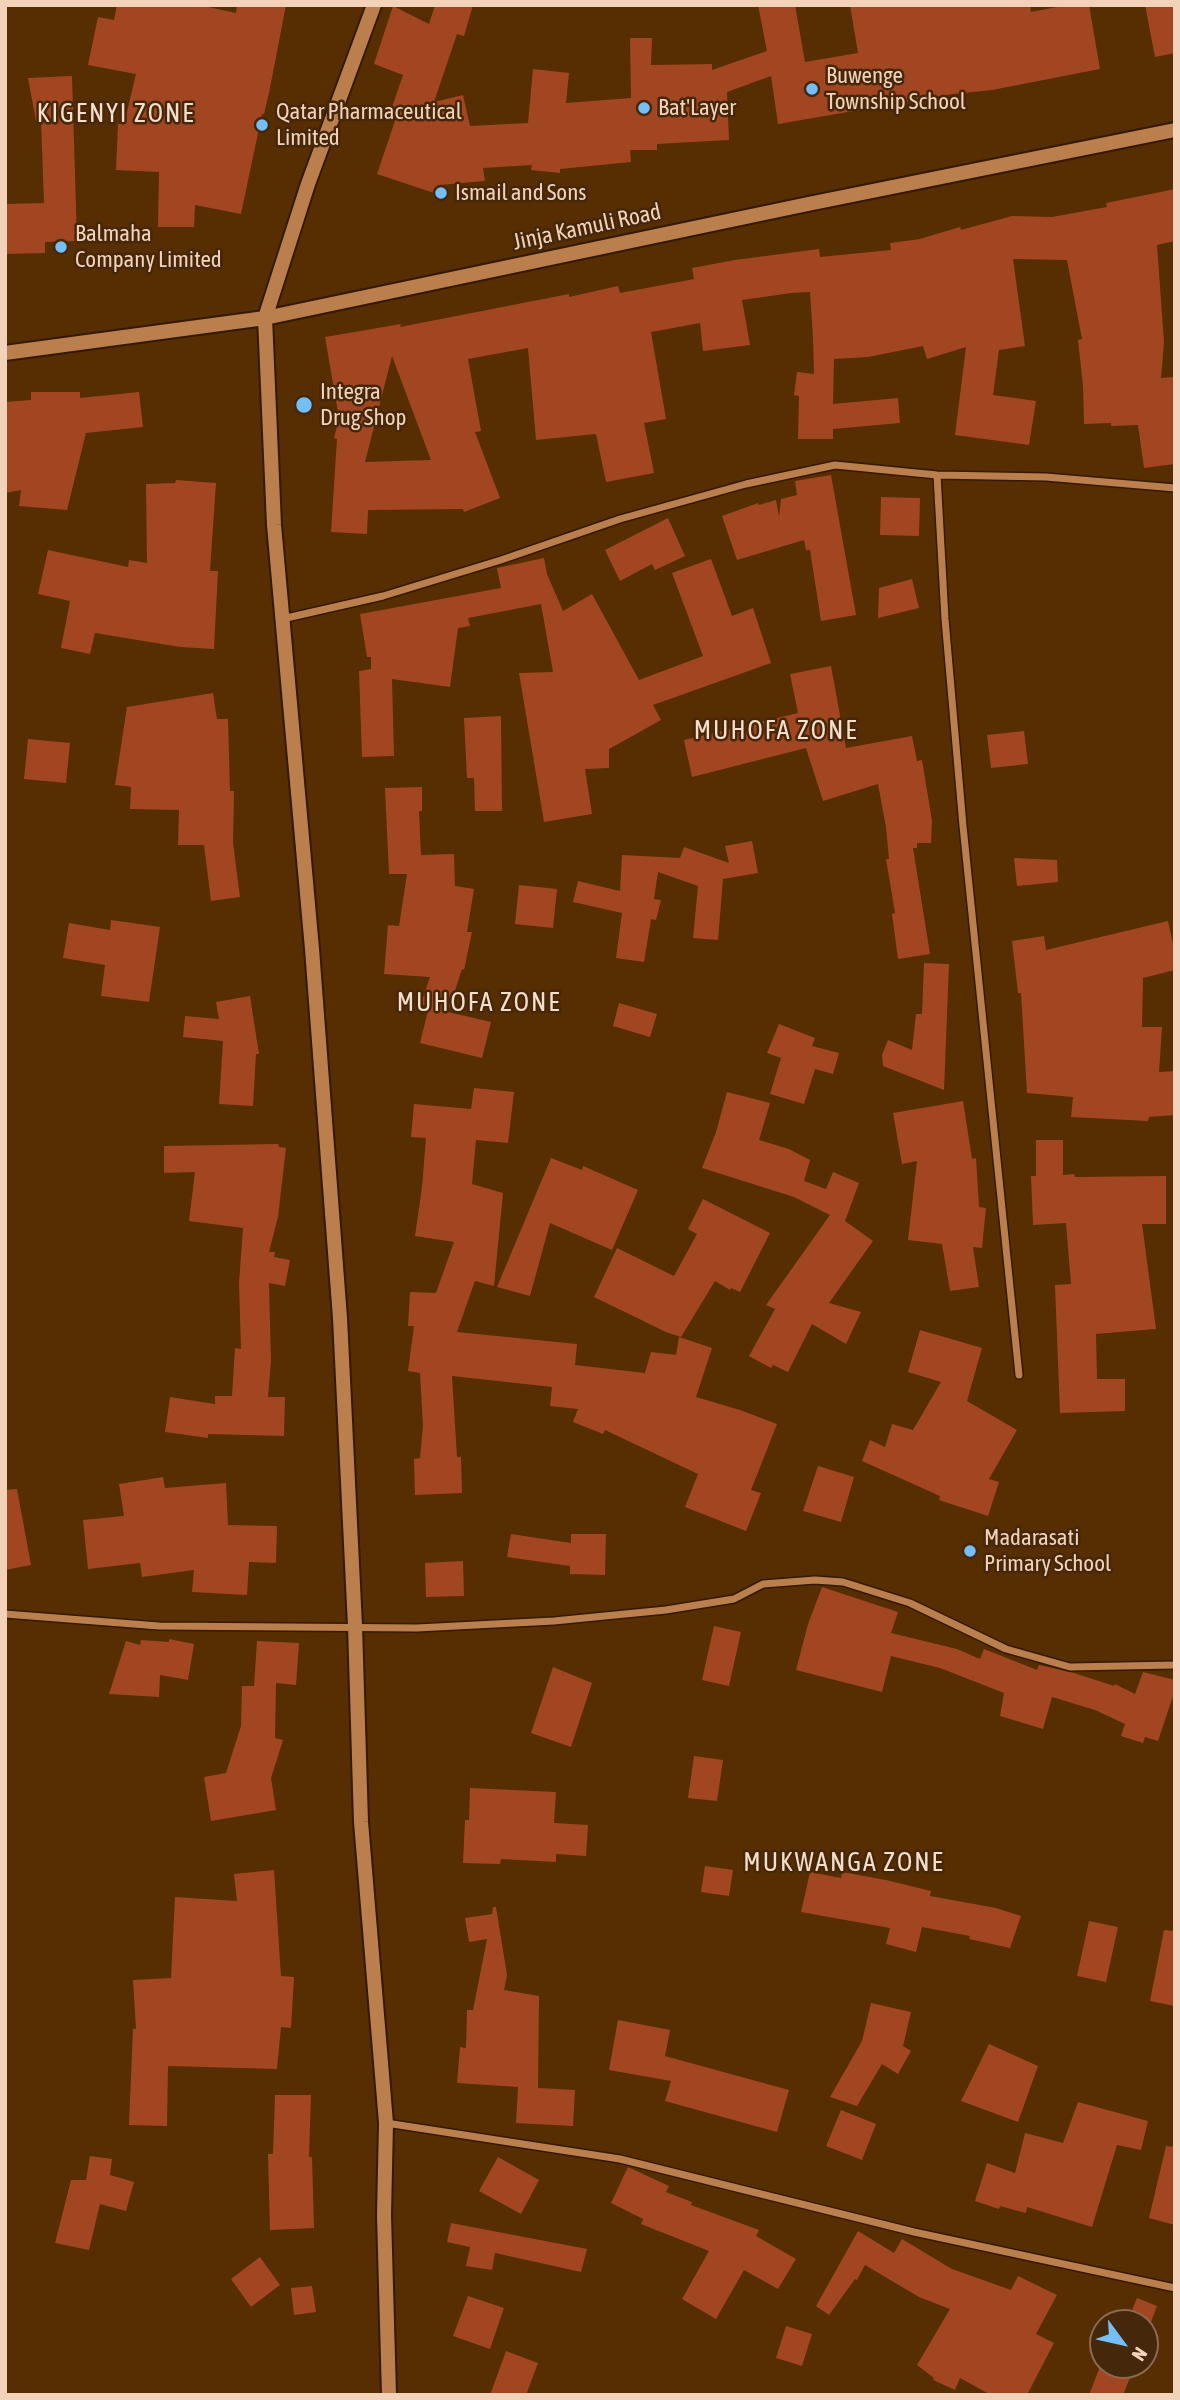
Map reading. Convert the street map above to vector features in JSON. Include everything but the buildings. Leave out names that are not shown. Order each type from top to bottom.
[{"type":"main road","points":[[374,5],[309,184],[265,318],[274,526],[312,949],[340,1318],[355,1626],[361,1822],[386,2123],[384,2215],[389,2395]]},
{"type":"main road","name":"Jinja Kamuli Road","points":[[5,353],[265,318],[1175,130]]},
{"type":"street","points":[[282,619],[383,596],[501,560],[620,519],[790,473],[835,465],[937,475],[1046,477],[1175,488]]},
{"type":"street","points":[[937,475],[945,619],[963,827],[1019,1375]]},
{"type":"street","points":[[5,1615],[159,1626],[417,1628],[579,1618],[666,1609],[734,1599],[763,1584],[815,1580],[843,1582],[910,1603],[1006,1649],[1069,1667],[1175,1665]]},
{"type":"street","points":[[386,2123],[620,2159],[914,2232],[1175,2288]]},
{"type":"place","name":"Buwenge Township School","points":[[812,89]]},
{"type":"place","name":"Bat'Layer","points":[[644,108]]},
{"type":"place","name":"Qatar Pharmaceutical Limited","points":[[262,125]]},
{"type":"place","name":"Ismail and Sons","points":[[441,193]]},
{"type":"place","name":"Balmaha Company Limited","points":[[61,247]]},
{"type":"place","name":"Integra Drug Shop","points":[[304,405]]},
{"type":"place","name":"Madarasati Primary School","points":[[970,1551]]},
{"type":"district","name":"KIGENYI ZONE","points":[[116,114]]},
{"type":"district","name":"MUHOFA ZONE","points":[[776,731]]},
{"type":"district","name":"MUHOFA ZONE","points":[[479,1003]]},
{"type":"district","name":"MUKWANGA ZONE","points":[[844,1863]]}]
